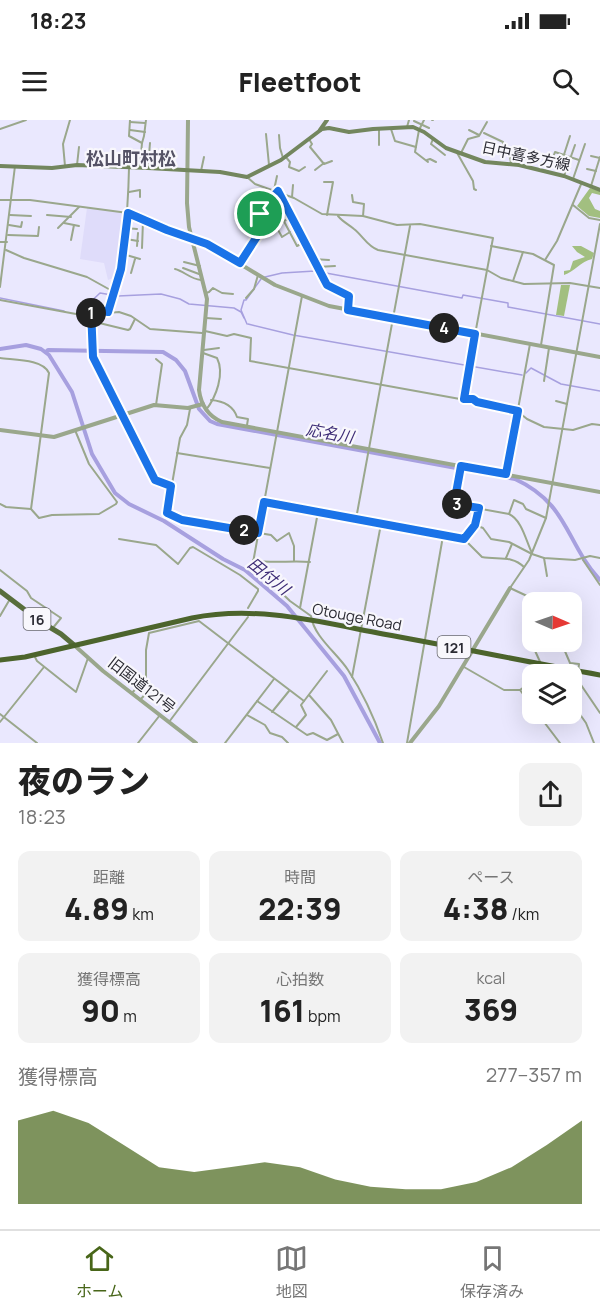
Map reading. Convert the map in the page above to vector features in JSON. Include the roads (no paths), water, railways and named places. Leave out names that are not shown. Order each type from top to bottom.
[{"type":"highway","name":"Otouge Road","points":[[74,645],[204,615],[241,612],[310,620],[541,664]]},
{"type":"highway","name":"121","points":[[0,660],[34,655],[74,645]]},
{"type":"highway","name":"Otouge Road","points":[[582,672],[600,675]]},
{"type":"main road","points":[[0,166],[52,168],[77,165],[148,168],[224,172],[247,177],[284,157],[320,130],[327,120]]},
{"type":"main road","points":[[320,130],[329,128],[352,132],[409,127]]},
{"type":"main road","name":"日中喜多方線","points":[[409,127],[419,130],[444,147],[489,163],[511,164],[545,171],[573,178],[600,190]]},
{"type":"main road","name":"16","points":[[0,591],[74,645]]},
{"type":"street","points":[[0,129],[26,120]]},
{"type":"street","points":[[65,166],[63,144],[70,120]]},
{"type":"street","points":[[188,120],[187,203],[192,239],[207,293],[199,390],[200,405],[211,417],[219,421],[368,451],[600,492]]},
{"type":"street","points":[[409,120],[409,127]]},
{"type":"street","points":[[424,120],[419,130],[415,152],[428,161],[430,159],[436,162]]},
{"type":"street","points":[[140,168],[145,122],[130,121],[129,136],[142,143]]},
{"type":"street","points":[[409,127],[414,121],[429,128]]},
{"type":"street","points":[[461,153],[469,138],[479,135],[487,122]]},
{"type":"street","points":[[379,129],[379,145]]},
{"type":"street","points":[[391,129],[394,141],[416,147]]},
{"type":"street","points":[[129,130],[145,132]]},
{"type":"street","points":[[469,130],[479,135]]},
{"type":"street","points":[[484,133],[503,142],[511,164]]},
{"type":"street","points":[[266,134],[269,165]]},
{"type":"street","points":[[279,135],[279,146],[284,157],[290,162],[290,167],[299,171],[305,167]]},
{"type":"street","points":[[551,164],[560,167],[570,136]]},
{"type":"street","points":[[308,139],[312,144],[310,147],[324,163]]},
{"type":"street","points":[[433,139],[431,144],[445,154]]},
{"type":"street","points":[[148,168],[150,143]]},
{"type":"street","points":[[573,178],[585,144]]},
{"type":"street","points":[[564,176],[575,145]]},
{"type":"street","points":[[77,165],[79,147]]},
{"type":"street","points":[[456,151],[476,190]]},
{"type":"street","points":[[545,171],[551,164],[555,152],[579,160]]},
{"type":"street","points":[[591,156],[600,158],[591,186]]},
{"type":"street","points":[[201,171],[204,157]]},
{"type":"street","points":[[315,170],[324,163],[332,161]]},
{"type":"street","points":[[0,287],[15,166]]},
{"type":"street","points":[[109,311],[123,254],[128,213],[129,168]]},
{"type":"street","points":[[587,169],[596,171]]},
{"type":"street","points":[[277,176],[277,191],[327,285],[349,296],[348,310]]},
{"type":"street","points":[[247,177],[255,184],[292,197],[317,212],[327,215],[363,216],[397,225],[420,224],[493,238],[464,399]]},
{"type":"street","points":[[324,182],[333,182],[327,215]]},
{"type":"street","points":[[544,260],[556,241],[582,182]]},
{"type":"street","points":[[292,197],[293,184]]},
{"type":"street","points":[[129,192],[140,190],[140,197]]},
{"type":"street","points":[[332,190],[337,192]]},
{"type":"street","points":[[267,221],[260,215],[261,211],[277,191]]},
{"type":"street","points":[[352,195],[353,202],[364,204],[363,216]]},
{"type":"street","points":[[0,201],[30,200],[128,213],[143,221],[212,246],[275,285],[329,306],[600,357]]},
{"type":"street","points":[[408,743],[439,706],[525,567],[546,518],[600,222],[589,218],[573,205]]},
{"type":"street","points":[[58,228],[79,207]]},
{"type":"street","points":[[277,208],[297,246],[305,242]]},
{"type":"street","points":[[268,212],[282,237],[290,232]]},
{"type":"street","points":[[10,214],[32,216]]},
{"type":"street","points":[[47,215],[71,217]]},
{"type":"street","points":[[276,225],[292,216]]},
{"type":"street","points":[[338,216],[373,248],[487,270],[501,278],[531,285],[570,283],[600,288]]},
{"type":"street","points":[[240,263],[267,221],[272,219]]},
{"type":"street","points":[[142,248],[143,221]]},
{"type":"street","points":[[9,225],[21,227],[22,222]]},
{"type":"street","points":[[64,224],[79,226]]},
{"type":"street","points":[[70,240],[74,225]]},
{"type":"street","points":[[356,519],[410,226]]},
{"type":"street","points":[[8,235],[38,236],[39,227]]},
{"type":"street","points":[[126,228],[136,229]]},
{"type":"street","points":[[137,246],[138,233]]},
{"type":"street","points":[[125,239],[138,241]]},
{"type":"street","points":[[0,243],[7,242]]},
{"type":"street","points":[[491,246],[533,254],[554,265],[540,346]]},
{"type":"street","points":[[6,250],[24,258],[87,277],[114,292]]},
{"type":"street","points":[[513,281],[523,252]]},
{"type":"street","points":[[123,254],[140,259]]},
{"type":"street","points":[[594,254],[600,256]]},
{"type":"street","points":[[131,273],[135,259]]},
{"type":"street","points":[[313,259],[329,260]]},
{"type":"street","points":[[184,262],[200,266]]},
{"type":"street","points":[[317,267],[335,266]]},
{"type":"street","points":[[183,268],[202,274]]},
{"type":"street","points":[[175,269],[187,277],[204,280]]},
{"type":"street","points":[[246,298],[253,291],[258,275]]},
{"type":"street","points":[[207,293],[213,288],[233,294]]},
{"type":"street","points":[[302,295],[253,570],[267,579],[290,602],[310,614],[313,625],[364,697],[383,743]]},
{"type":"street","points":[[0,300],[76,314],[87,308],[107,313],[109,311],[121,312],[150,329],[205,332],[226,336],[234,334],[250,338],[252,342],[250,361],[473,399],[477,402],[518,411],[535,423],[562,429],[580,428],[592,424],[600,425]]},
{"type":"street","points":[[91,309],[93,357],[155,480],[171,486]]},
{"type":"street","points":[[206,318],[221,319]]},
{"type":"street","points":[[92,321],[129,330],[135,319]]},
{"type":"street","points":[[506,474],[530,344]]},
{"type":"street","points":[[203,351],[219,348]]},
{"type":"street","points":[[544,381],[549,348]]},
{"type":"street","points":[[203,351],[218,358],[221,367],[217,387],[206,410]]},
{"type":"street","points":[[0,358],[40,364],[49,373],[31,509]]},
{"type":"street","points":[[156,359],[162,363],[156,405]]},
{"type":"street","points":[[211,400],[227,404],[235,411],[237,417],[248,419],[247,426]]},
{"type":"street","points":[[556,401],[567,404]]},
{"type":"street","points":[[0,430],[54,437],[156,405],[190,408],[200,405]]},
{"type":"street","points":[[190,408],[188,425],[180,438],[167,511],[182,520],[271,535],[277,541],[289,533],[294,544],[294,561]]},
{"type":"street","points":[[0,504],[6,507],[31,509],[39,518],[52,514],[99,514],[116,504],[117,502],[89,464],[77,430]]},
{"type":"street","points":[[177,453],[270,468]]},
{"type":"street","points":[[460,468],[454,504],[514,516],[532,553]]},
{"type":"street","points":[[509,514],[514,500],[523,504],[526,509],[546,518]]},
{"type":"street","points":[[264,502],[464,539],[482,557],[506,558],[519,562],[525,567]]},
{"type":"street","points":[[464,539],[475,525],[479,508]]},
{"type":"street","points":[[300,608],[318,512]]},
{"type":"street","points":[[352,678],[381,524]]},
{"type":"street","points":[[475,525],[483,528],[491,539],[505,540],[544,558],[600,558]]},
{"type":"street","points":[[408,743],[443,536]]},
{"type":"street","points":[[118,539],[156,545],[178,564],[193,547],[257,588],[258,591],[248,608]]},
{"type":"street","points":[[506,558],[512,544]]},
{"type":"street","points":[[544,558],[547,576]]},
{"type":"street","points":[[583,559],[600,585]]},
{"type":"street","points":[[253,560],[270,563],[310,562]]},
{"type":"street","points":[[0,570],[27,591],[31,598],[61,618],[52,629]]},
{"type":"street","points":[[510,588],[522,594]]},
{"type":"street","points":[[0,616],[10,599]]},
{"type":"street","points":[[169,722],[230,644],[248,617]]},
{"type":"street","points":[[132,693],[146,677],[146,650],[149,633],[199,621],[304,701]]},
{"type":"street","name":"旧国道121号","points":[[74,645],[196,743]]},
{"type":"street","points":[[536,652],[541,664]]},
{"type":"street","points":[[565,652],[569,661],[579,664],[577,676],[600,713]]},
{"type":"street","points":[[34,655],[44,667],[76,692],[88,658]]},
{"type":"street","points":[[0,722],[44,667]]},
{"type":"street","points":[[463,667],[500,689],[520,690],[522,693]]},
{"type":"street","points":[[296,727],[306,715],[301,707],[304,701],[327,671]]},
{"type":"street","points":[[225,743],[274,679]]},
{"type":"street","points":[[140,700],[151,688]]},
{"type":"street","points":[[272,712],[289,691]]},
{"type":"street","points":[[309,695],[331,720],[343,743]]},
{"type":"street","points":[[257,701],[307,735],[313,733],[327,740],[338,734]]},
{"type":"street","points":[[0,714],[37,743]]},
{"type":"street","points":[[138,743],[160,715]]},
{"type":"street","points":[[247,715],[265,725],[270,733],[281,736],[288,743]]},
{"type":"street","points":[[582,717],[594,743]]},
{"type":"street","points":[[546,724],[560,743]]},
{"type":"waterway","points":[[265,277],[282,273],[315,271],[462,298],[463,295],[508,303],[508,307],[600,324]]},
{"type":"waterway","points":[[247,324],[241,310],[244,300],[261,279]]},
{"type":"waterway","points":[[83,309],[100,293],[118,296],[161,294],[189,304],[234,308],[241,312],[244,318]]},
{"type":"waterway","points":[[0,298],[64,311]]},
{"type":"waterway","points":[[248,324],[293,335],[522,375]]},
{"type":"waterway","name":"田付川","points":[[0,349],[26,345],[41,349],[49,355],[72,392],[92,454],[115,493],[129,504],[164,521],[223,559],[245,570],[287,606],[344,676],[380,743]]},
{"type":"waterway","name":"応名川","points":[[46,352],[48,350],[163,352],[176,360],[185,371],[199,409],[210,421],[217,424],[515,479],[533,489],[546,500],[600,580]]},
{"type":"waterway","points":[[526,373],[531,368],[561,384],[600,391]]},
{"type":"district","name":"松山町村松","points":[[131,158]]}]
